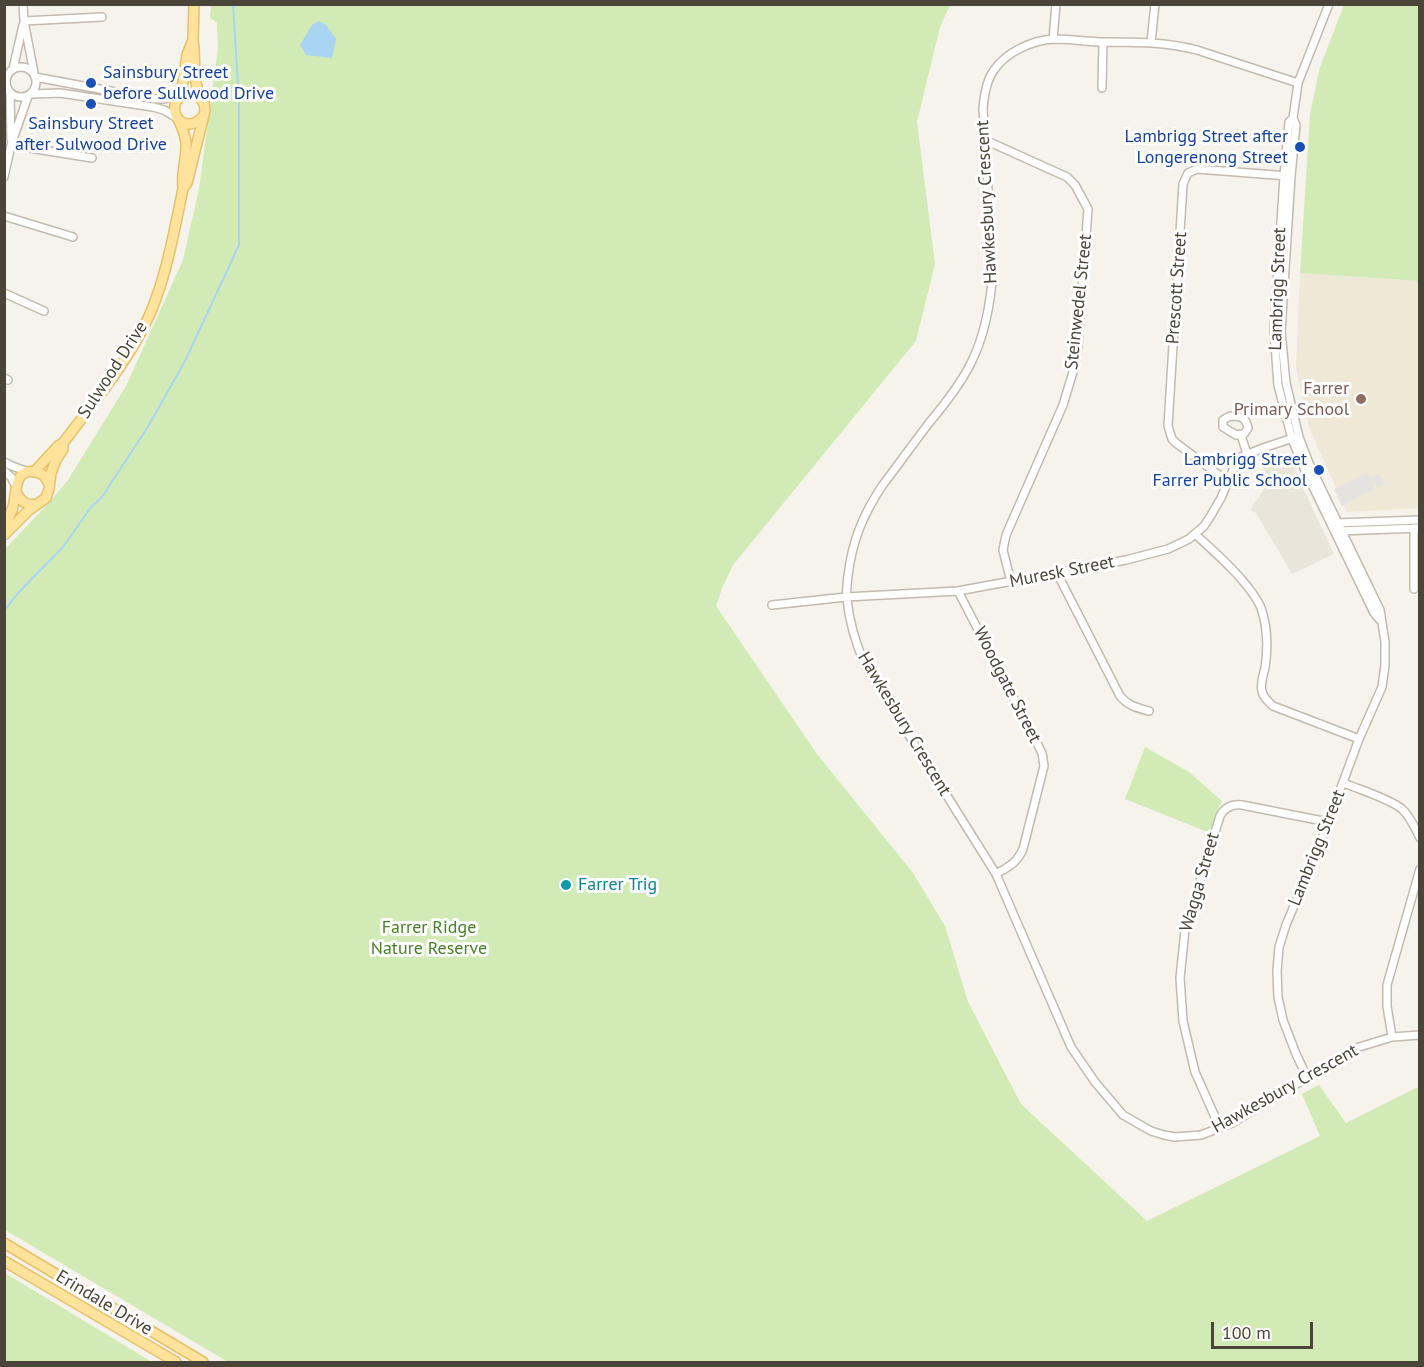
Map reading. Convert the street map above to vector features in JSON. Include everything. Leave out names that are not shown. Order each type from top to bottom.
[{"type":"main road","points":[[193,40],[187,55],[181,95],[174,108],[178,119],[192,124],[204,115],[205,107],[199,96],[195,78],[194,4]]},
{"type":"main road","points":[[181,95],[188,93],[199,96]]},
{"type":"main road","name":"Sulwood Drive","points":[[183,189],[187,183],[204,115]]},
{"type":"main road","name":"Sulwood Drive","points":[[4,524],[13,509],[20,477],[32,472],[63,443],[117,370],[143,328],[162,281],[183,189],[186,144],[178,119]]},
{"type":"main road","name":"Sulwood Drive","points":[[4,535],[48,494],[56,460],[63,449],[63,443]]},
{"type":"main road","points":[[32,472],[45,477],[49,484]]},
{"type":"main road","points":[[16,490],[19,498],[28,504],[38,504]]},
{"type":"main road","name":"Erindale Drive","points":[[4,1244],[203,1362]]},
{"type":"main road","name":"Erindale Drive","points":[[4,1261],[176,1362]]},
{"type":"street","points":[[4,177],[11,144],[29,95],[36,86],[23,4]]},
{"type":"street","points":[[1053,39],[1056,4]]},
{"type":"street","points":[[1151,42],[1155,4]]},
{"type":"street","name":"Lambrigg Street","points":[[1307,1077],[1283,1020],[1278,997],[1279,947],[1359,739],[1382,687],[1385,665],[1385,642],[1380,610],[1303,466],[1278,385],[1275,357],[1274,331],[1287,176],[1289,122],[1293,118],[1298,83],[1329,4]]},
{"type":"street","points":[[24,21],[102,17]]},
{"type":"street","points":[[11,144],[5,80],[24,21]]},
{"type":"street","name":"Hawkesbury Crescent","points":[[1298,83],[1197,50],[1151,42],[1053,39],[1027,45],[995,68],[984,99],[993,269],[990,302],[981,340],[959,384],[870,503],[854,542],[846,597],[854,636],[866,665],[996,874],[1071,1047],[1095,1082],[1123,1115],[1151,1131],[1164,1135],[1174,1137],[1201,1135],[1248,1114],[1356,1048],[1392,1037],[1419,1035]]},
{"type":"street","points":[[1102,42],[1102,87]]},
{"type":"street","points":[[10,69],[23,67],[35,76],[153,99],[181,95]]},
{"type":"street","points":[[7,90],[18,98],[60,93],[153,107],[164,110],[178,119]]},
{"type":"street","name":"Steinwedel Street","points":[[985,140],[1067,177],[1075,185],[1088,209],[1080,330],[1073,372],[1063,405],[1005,535],[1003,550],[1011,582]]},
{"type":"street","points":[[11,144],[92,158]]},
{"type":"street","name":"Prescott Street","points":[[1227,481],[1176,443],[1172,439],[1168,426],[1184,183],[1188,173],[1197,169],[1287,176]]},
{"type":"street","points":[[4,216],[73,237]]},
{"type":"street","points":[[4,293],[44,311]]},
{"type":"street","points":[[1241,435],[1247,454],[1295,438]]},
{"type":"street","name":"Muresk Street","points":[[772,604],[846,597],[958,591],[1126,560],[1168,549],[1196,534],[1210,518],[1234,465],[1247,454]]},
{"type":"street","points":[[4,462],[32,472]]},
{"type":"street","points":[[4,471],[11,477],[16,490]]},
{"type":"street","points":[[1334,523],[1419,520]]},
{"type":"street","points":[[1338,531],[1417,528],[1414,589]]},
{"type":"street","points":[[1196,534],[1249,589],[1260,607],[1267,638],[1261,683],[1263,696],[1273,706],[1359,739]]},
{"type":"street","points":[[1057,573],[1120,696],[1130,705],[1149,711]]},
{"type":"street","name":"Woodgate Street","points":[[958,591],[1044,759],[1023,849],[1014,864],[996,874]]},
{"type":"street","points":[[1344,783],[1401,808],[1419,838]]},
{"type":"street","name":"Wagga Street","points":[[1220,1128],[1195,1072],[1183,1021],[1180,978],[1185,930],[1220,816],[1229,806],[1242,805],[1328,822]]},
{"type":"street","points":[[1392,1037],[1387,1006],[1387,985],[1419,869]]},
{"type":"shaded area","name":"Farrer Primary School","points":[[1300,273],[1419,281],[1419,508],[1347,512],[1310,430],[1296,368]]},
{"type":"shaded area","points":[[1285,452],[1334,554],[1292,574],[1256,513],[1250,510],[1267,485],[1266,474],[1259,460]]},
{"type":"shaded area","points":[[1367,473],[1370,478],[1379,474],[1384,484],[1378,487],[1376,484],[1373,485],[1375,489],[1342,506],[1334,489]]},
{"type":"green space","name":"Farrer Ridge Nature Reserve","points":[[211,5],[950,5],[940,27],[917,122],[935,264],[916,341],[733,565],[716,606],[817,754],[913,873],[945,926],[968,1002],[1021,1104],[1147,1221],[1320,1136],[1302,1094],[1319,1085],[1346,1123],[1419,1088],[1419,1362],[228,1362],[5,1230],[5,549],[68,480],[126,386],[183,260],[199,189],[218,47],[217,23],[210,18]]},
{"type":"green space","points":[[1344,5],[1419,5],[1419,281],[1300,273],[1310,114],[1320,67]]},
{"type":"green space","points":[[1145,747],[1189,772],[1222,801],[1210,833],[1125,799]]},
{"type":"green space","points":[[5,1273],[152,1362],[5,1362]]},
{"type":"water","points":[[319,21],[326,25],[336,39],[332,58],[306,55],[300,45],[312,25]]},
{"type":"waterway","points":[[4,611],[18,593],[63,547],[91,507],[102,497],[149,425],[185,361],[239,245],[239,101],[233,4]]},
{"type":"place","name":"Sainsbury Street before Sullwood Drive","points":[[91,83]]},
{"type":"place","name":"Sainsbury Street after Sulwood Drive","points":[[91,104]]},
{"type":"place","name":"Lambrigg Street after Longerenong Street","points":[[1300,147]]},
{"type":"place","name":"Farrer Primary School","points":[[1361,399]]},
{"type":"place","name":"Lambrigg Street Farrer Public School","points":[[1319,470]]},
{"type":"place","name":"Farrer Trig","points":[[566,885]]}]
